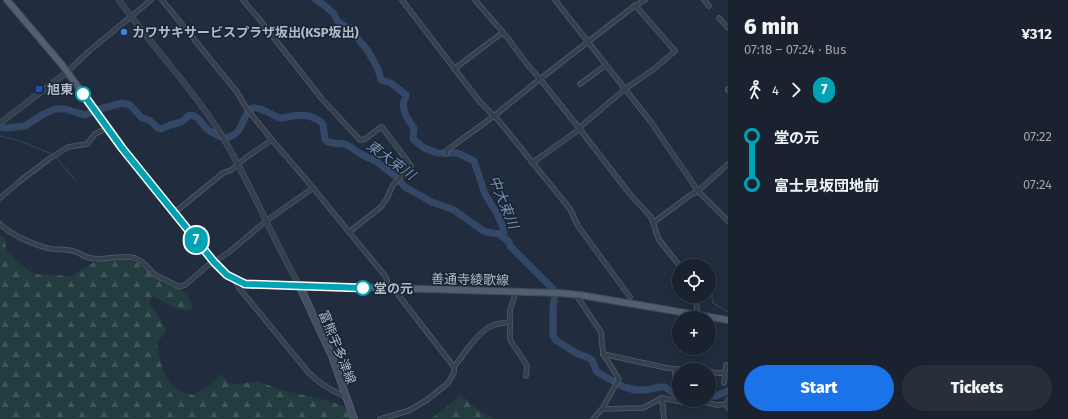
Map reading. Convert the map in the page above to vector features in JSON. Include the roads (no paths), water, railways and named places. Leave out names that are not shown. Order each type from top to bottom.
[{"type":"main road","name":"善通寺綾歌線","points":[[7,0],[67,72],[107,128],[213,262],[227,275],[234,279],[245,284],[560,293],[674,311]]},
{"type":"main road","name":"富熊宇多津線","points":[[299,285],[332,356],[354,419]]},
{"type":"main road","name":"善通寺綾歌線","points":[[716,318],[728,320]]},
{"type":"street","points":[[119,0],[218,130],[238,165],[299,285]]},
{"type":"street","points":[[0,123],[67,72],[88,52],[151,0]]},
{"type":"street","points":[[162,0],[237,92],[250,113],[386,277],[391,288],[454,366]]},
{"type":"street","points":[[243,0],[322,99],[360,140],[365,139],[381,126],[411,166],[398,180],[381,206],[349,232]]},
{"type":"street","points":[[402,0],[480,102],[494,116],[570,209],[578,226],[630,297]]},
{"type":"street","points":[[475,0],[629,193],[651,216],[655,222],[659,240],[674,259]]},
{"type":"street","points":[[555,0],[651,122],[698,191],[728,221]]},
{"type":"street","points":[[446,153],[450,148],[494,116],[635,5],[644,0]]},
{"type":"street","points":[[704,0],[709,6]]},
{"type":"street","points":[[532,164],[579,129],[625,89],[654,69],[675,51],[635,5]]},
{"type":"street","points":[[719,18],[728,28]]},
{"type":"street","points":[[454,69],[502,33]]},
{"type":"street","points":[[580,84],[589,75],[606,65]]},
{"type":"street","points":[[0,198],[20,181],[68,147],[87,144],[95,134],[107,128]]},
{"type":"street","points":[[174,212],[223,173],[231,170],[248,156],[272,140]]},
{"type":"street","points":[[655,222],[689,196],[698,191],[728,164]]},
{"type":"street","points":[[0,224],[12,233],[31,242],[52,249],[73,251],[89,258],[125,256],[135,258],[143,262],[155,275],[172,282],[178,287],[185,284],[213,262],[228,253],[266,221],[313,188]]},
{"type":"street","points":[[234,279],[235,284],[309,373],[318,382],[333,392],[346,398]]},
{"type":"street","points":[[516,292],[510,310],[510,340],[527,366],[526,376]]},
{"type":"street","points":[[576,295],[601,332],[603,354],[618,376],[616,386],[602,409],[593,419]]},
{"type":"street","points":[[380,419],[408,411],[427,400],[448,383],[454,373],[454,366],[487,328],[510,322]]},
{"type":"street","points":[[603,354],[672,368]]},
{"type":"street","points":[[724,384],[727,374],[726,365]]},
{"type":"street","points":[[716,373],[727,374]]},
{"type":"street","points":[[602,409],[643,408],[662,398],[682,402],[697,400],[717,405],[728,404]]},
{"type":"street","points":[[662,398],[664,419]]},
{"type":"waterway","name":"中大束川","points":[[316,0],[334,14],[338,22],[349,28],[368,51],[378,69],[381,80],[391,83],[406,95],[403,105],[406,116],[414,128],[413,139],[424,148],[438,153],[457,153],[474,161],[485,194],[503,227],[504,237]]},
{"type":"waterway","points":[[473,0],[483,11]]},
{"type":"waterway","points":[[492,23],[501,33]]},
{"type":"waterway","points":[[507,40],[525,65]]},
{"type":"waterway","name":"東大束川","points":[[0,127],[6,128],[25,126],[55,109],[65,109],[85,115],[122,103],[130,105],[142,118],[149,120],[158,128],[161,129],[181,122],[190,115],[198,118],[205,127],[224,138],[231,136],[240,129],[246,115],[252,108],[264,110],[281,118],[301,115],[313,117],[323,124],[325,139],[328,142],[345,144],[377,162],[395,176],[405,187],[432,202],[454,210],[482,230],[499,234],[509,242],[510,246],[553,289],[555,293],[553,309],[553,336],[557,341],[578,354],[592,360],[597,372],[624,387],[635,390],[665,387],[672,392]]},
{"type":"waterway","points":[[0,136],[20,141],[54,155]]},
{"type":"waterway","points":[[56,157],[75,180]]},
{"type":"waterway","points":[[614,171],[623,183]]},
{"type":"waterway","points":[[650,214],[655,219]]},
{"type":"waterway","points":[[656,222],[658,232]]},
{"type":"waterway","points":[[660,237],[668,247]]},
{"type":"waterway","points":[[672,253],[677,259]]},
{"type":"waterway","points":[[713,303],[728,312]]},
{"type":"waterway","name":"中大束川","points":[[716,396],[728,391]]},
{"type":"place","name":"カワサキサービスプラザ坂出(KSP坂出)","points":[[124,32]]},
{"type":"place","name":"旭東","points":[[39,89]]},
{"type":"place","name":"堂の元","points":[[363,288]]}]
